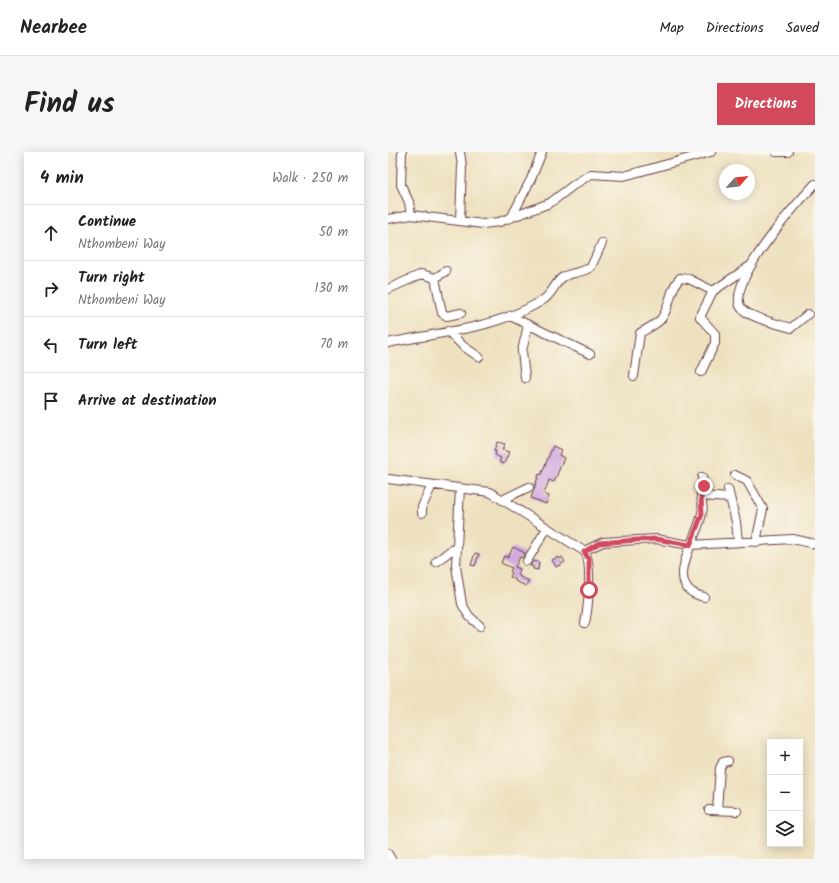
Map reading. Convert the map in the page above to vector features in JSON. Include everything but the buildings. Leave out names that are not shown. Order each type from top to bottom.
[{"type":"street","points":[[402,152],[401,185],[409,202],[411,215]]},
{"type":"street","points":[[460,152],[462,166],[460,221]]},
{"type":"street","points":[[511,218],[531,179],[542,152]]},
{"type":"street","points":[[388,219],[411,215],[491,224],[550,203],[591,174],[624,176],[711,152]]},
{"type":"street","points":[[776,152],[788,152]]},
{"type":"street","points":[[808,314],[791,328],[749,314],[743,310],[739,302],[739,296],[751,266],[775,231],[815,184]]},
{"type":"street","points":[[388,343],[497,321],[510,316],[544,300],[554,290],[562,278],[591,268],[602,243]]},
{"type":"street","points":[[701,372],[715,343],[715,334],[700,317],[713,291],[751,266]]},
{"type":"street","points":[[388,289],[422,274],[435,278],[446,271]]},
{"type":"street","points":[[435,278],[442,313],[447,316],[461,313]]},
{"type":"street","points":[[634,376],[640,333],[660,320],[665,313],[675,283],[680,278],[689,279],[713,291]]},
{"type":"street","points":[[510,316],[590,354]]},
{"type":"street","points":[[525,378],[522,351],[528,325]]},
{"type":"street","points":[[448,331],[463,346],[479,357]]},
{"type":"street","points":[[702,476],[704,484],[701,496],[702,514],[690,545],[685,563],[683,579],[691,593],[704,597]]},
{"type":"street","points":[[735,476],[747,481],[763,509],[756,542]]},
{"type":"street","points":[[388,479],[484,490],[584,552],[589,559],[589,601],[585,623]]},
{"type":"street","points":[[422,513],[422,507],[432,485]]},
{"type":"street","points":[[502,500],[530,487]]},
{"type":"street","points":[[460,488],[455,562],[462,604],[470,616],[480,626]]},
{"type":"street","points":[[728,489],[738,542]]},
{"type":"street","points":[[701,496],[730,498]]},
{"type":"street","points":[[527,561],[547,528]]},
{"type":"street","points":[[584,552],[599,543],[656,539],[690,545],[793,539],[814,546]]},
{"type":"street","points":[[436,562],[456,548]]},
{"type":"street","points":[[728,761],[723,762],[720,768],[713,810],[737,811]]},
{"type":"street","points":[[388,854],[391,859]]},
{"type":"route","points":[[589,590],[589,559],[588,555],[584,552],[596,544],[603,542],[656,539],[690,545],[702,514],[703,506],[701,494],[704,486]]}]
